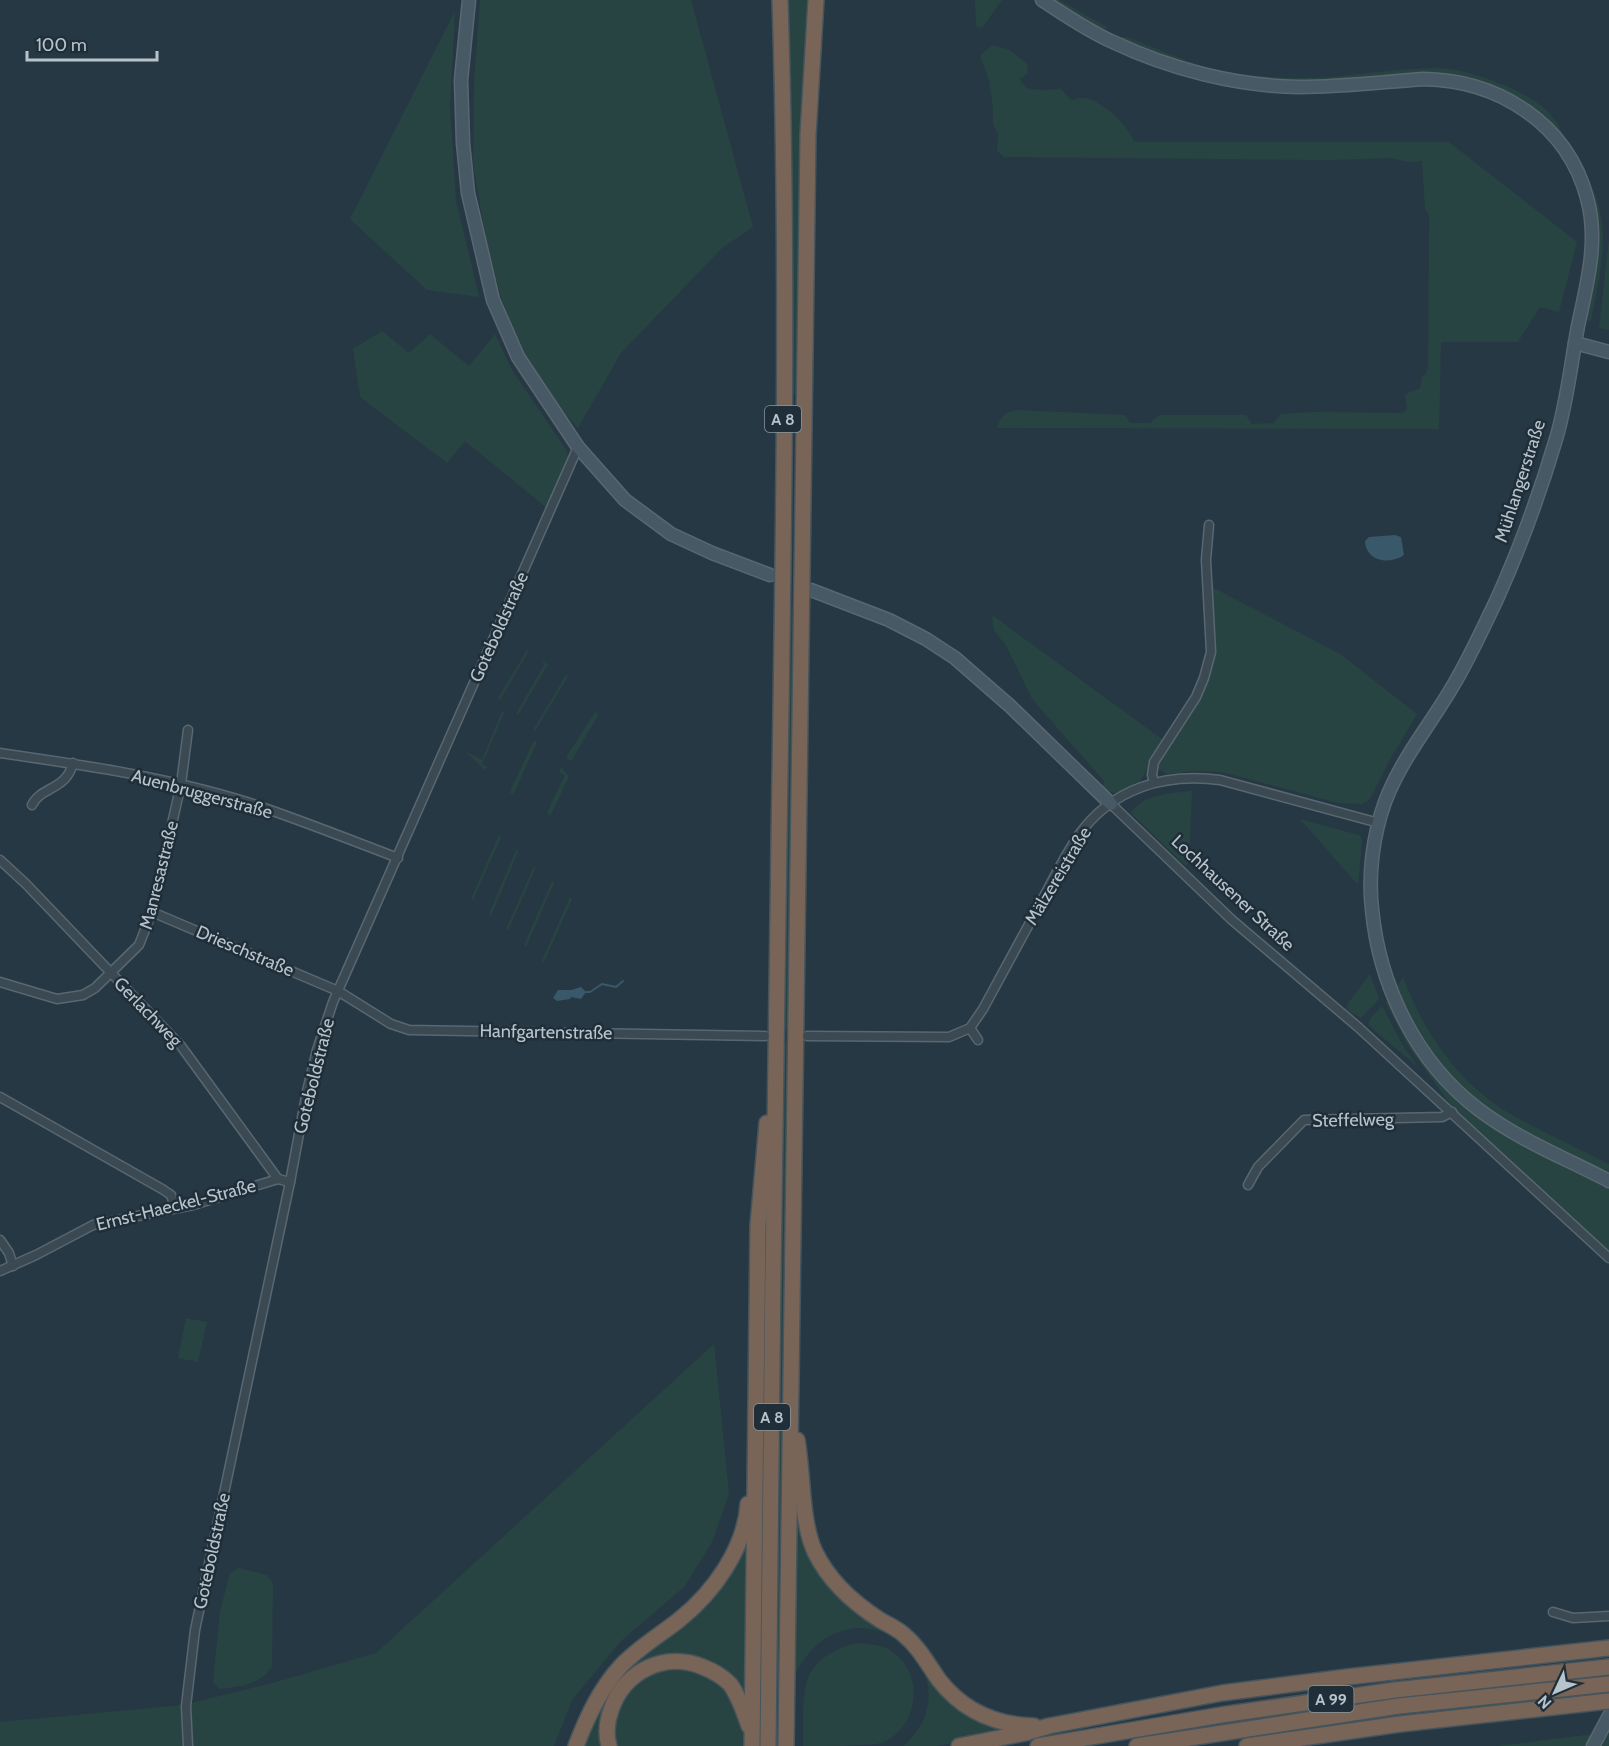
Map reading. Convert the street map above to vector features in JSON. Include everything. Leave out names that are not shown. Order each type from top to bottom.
[{"type":"highway","name":"A 8","points":[[768,1746],[780,761],[784,174],[780,0]]},
{"type":"highway","name":"A 8","points":[[786,1746],[808,135],[816,0]]},
{"type":"highway","points":[[752,1740],[758,1225],[769,1103],[776,1088]]},
{"type":"highway","points":[[790,1406],[800,1458],[807,1524],[813,1549],[826,1572],[839,1588],[858,1604],[901,1632],[918,1648],[949,1691],[968,1707],[994,1721],[1022,1726],[1049,1726]]},
{"type":"highway","points":[[576,1746],[587,1716],[603,1689],[622,1665],[681,1618],[708,1592],[729,1563],[742,1534],[749,1482],[756,1473]]},
{"type":"highway","points":[[960,1746],[1049,1726],[1222,1693],[1609,1648]]},
{"type":"highway","points":[[609,1746],[608,1719],[615,1699],[627,1681],[645,1668],[666,1661],[692,1662],[716,1672],[729,1684],[738,1697],[752,1740]]},
{"type":"highway","name":"A 99","points":[[1038,1746],[1221,1715],[1395,1690],[1609,1667]]},
{"type":"highway","name":"A 99","points":[[1137,1746],[1399,1706],[1609,1684]]},
{"type":"highway","points":[[1247,1746],[1400,1724],[1609,1701]]},
{"type":"main road","points":[[468,0],[461,80],[463,143],[468,193],[493,300],[518,357],[578,447],[625,500],[653,522],[691,544],[770,575]]},
{"type":"main road","name":"Mühlangerstraße","points":[[1042,0],[1119,45],[1187,69],[1218,77],[1299,87],[1442,79],[1480,87],[1512,102],[1533,116],[1562,147],[1581,181],[1588,200],[1593,235],[1592,264],[1557,437],[1508,574],[1454,684],[1398,774],[1385,802],[1378,824],[1371,873],[1371,907],[1383,967],[1398,1009],[1417,1042],[1435,1066],[1476,1107],[1520,1136],[1609,1181]]},
{"type":"main road","points":[[1575,343],[1609,352]]},
{"type":"main road","name":"Lochhausener Straße","points":[[811,590],[889,620],[926,639],[955,658],[1010,706],[1111,804]]},
{"type":"main road","points":[[1593,1746],[1606,1722]]},
{"type":"street","name":"Goteboldstraße","points":[[188,1746],[186,1706],[195,1630],[317,1050],[338,991],[578,447]]},
{"type":"street","points":[[1154,782],[1152,775],[1154,762],[1189,709],[1208,665],[1211,645],[1206,549],[1209,525]]},
{"type":"street","name":"Manresastraße","points":[[0,982],[46,996],[70,998],[83,995],[95,988],[140,945],[152,912],[181,784],[188,730]]},
{"type":"street","name":"Auenbruggerstraße","points":[[0,753],[73,763],[181,784],[246,802],[398,858]]},
{"type":"street","points":[[32,805],[35,800],[63,782],[71,773],[73,763]]},
{"type":"street","name":"Mälzereistraße","points":[[970,1028],[983,1009],[1078,837],[1091,820],[1137,788],[1154,782],[1195,777],[1220,780],[1378,824]]},
{"type":"street","name":"Lochhausener Straße","points":[[1111,804],[1232,920],[1358,1027],[1609,1258]]},
{"type":"street","name":"Gerlachweg","points":[[0,860],[26,884],[181,1046],[278,1179]]},
{"type":"street","name":"Drieschstraße","points":[[152,912],[338,991]]},
{"type":"street","name":"Hanfgartenstraße","points":[[338,991],[391,1023],[409,1030],[765,1035]]},
{"type":"street","points":[[807,1036],[936,1038],[955,1035],[970,1028],[978,1040]]},
{"type":"street","points":[[0,1097],[162,1189],[171,1195],[175,1208]]},
{"type":"street","name":"Steffelweg","points":[[1248,1185],[1258,1167],[1304,1120],[1442,1117],[1452,1112]]},
{"type":"street","name":"Ernst-Haeckel-Straße","points":[[0,1271],[93,1225],[193,1204],[278,1179],[290,1182]]},
{"type":"street","points":[[0,1240],[9,1253],[13,1266]]},
{"type":"street","points":[[1553,1611],[1573,1618],[1609,1616]]},
{"type":"green space","points":[[480,0],[691,0],[753,227],[722,248],[621,353],[578,428],[551,398],[524,355],[501,297],[485,234],[473,163],[474,83]]},
{"type":"green space","points":[[787,0],[810,0],[798,394],[787,394]]},
{"type":"green space","points":[[975,0],[1002,0],[982,28],[976,26]]},
{"type":"green space","points":[[1051,0],[1059,0],[1107,27],[1106,29],[1099,29]]},
{"type":"green space","points":[[455,11],[450,106],[456,200],[479,297],[427,290],[350,219]]},
{"type":"green space","points":[[1121,37],[1127,37],[1201,66],[1239,74],[1307,78],[1438,68],[1465,72],[1497,82],[1527,96],[1549,113],[1557,124],[1588,179],[1599,206],[1603,242],[1591,321],[1585,320],[1593,200],[1535,111],[1512,96],[1492,86],[1467,78],[1438,74],[1312,81],[1247,77],[1206,70],[1160,56],[1123,41]]},
{"type":"green space","points":[[992,45],[1010,50],[1027,64],[1028,73],[1019,78],[1026,88],[1061,89],[1071,100],[1080,98],[1096,102],[1120,121],[1134,142],[1449,142],[1577,242],[1559,312],[1540,307],[1518,342],[1441,342],[1439,429],[997,428],[1004,415],[1017,410],[1125,415],[1130,423],[1150,423],[1159,415],[1246,415],[1252,424],[1274,423],[1280,414],[1403,413],[1407,409],[1405,394],[1420,388],[1422,376],[1426,374],[1428,366],[1429,214],[1425,209],[1422,161],[1408,162],[1391,158],[1332,160],[1004,157],[997,151],[998,134],[993,125],[989,80],[980,56]]},
{"type":"green space","points":[[1609,239],[1609,330],[1599,328]]},
{"type":"green space","points":[[382,331],[409,353],[430,334],[469,366],[495,334],[512,370],[567,451],[568,462],[548,509],[465,441],[447,463],[360,397],[353,349]]},
{"type":"green space","points":[[1212,587],[1340,654],[1417,714],[1370,799],[1362,804],[1338,803],[1222,772],[1194,771],[1167,774],[1157,768],[1162,755],[1195,705],[1213,625]]},
{"type":"green space","points":[[788,607],[793,607],[788,1030],[782,1029]]},
{"type":"green space","points":[[992,615],[1166,742],[1156,753],[1140,781],[1116,793],[1102,787],[1105,782],[1032,699],[1007,647],[994,630]]},
{"type":"green space","points":[[527,650],[529,651],[500,700],[498,698]]},
{"type":"green space","points":[[542,661],[551,666],[547,666],[518,715],[516,714],[544,665]]},
{"type":"green space","points":[[566,675],[568,676],[535,731],[533,730]]},
{"type":"green space","points":[[502,711],[504,713],[482,764],[487,767],[485,770],[465,751],[482,760]]},
{"type":"green space","points":[[595,712],[599,714],[571,761],[566,758]]},
{"type":"green space","points":[[534,740],[537,742],[513,795],[510,792]]},
{"type":"green space","points":[[561,767],[569,776],[551,815],[547,813],[565,775],[559,772]]},
{"type":"green space","points":[[1192,791],[1189,861],[1186,866],[1131,813],[1142,802],[1150,798]]},
{"type":"green space","points":[[1300,819],[1359,835],[1362,841],[1358,885]]},
{"type":"green space","points":[[499,835],[501,837],[473,900],[471,899]]},
{"type":"green space","points":[[516,850],[518,852],[491,916],[489,914]]},
{"type":"green space","points":[[534,866],[536,867],[508,931],[506,929]]},
{"type":"green space","points":[[552,881],[554,883],[526,947],[524,945]]},
{"type":"green space","points":[[570,897],[572,899],[544,962],[542,961]]},
{"type":"green space","points":[[1370,974],[1379,999],[1361,1018],[1348,1011],[1347,1005]]},
{"type":"green space","points":[[1403,977],[1432,1035],[1457,1070],[1472,1085],[1507,1112],[1609,1164],[1609,1253],[1453,1108],[1408,1046],[1386,1003]]},
{"type":"green space","points":[[1381,1007],[1418,1067],[1368,1025],[1370,1019]]},
{"type":"green space","points":[[783,1043],[788,1043],[780,1746],[774,1746]]},
{"type":"green space","points":[[186,1318],[207,1322],[198,1362],[178,1358]]},
{"type":"green space","points":[[714,1344],[729,1494],[712,1542],[685,1586],[620,1642],[572,1700],[554,1746],[0,1746],[0,1722],[183,1705],[276,1682],[376,1653]]},
{"type":"green space","points":[[798,1496],[817,1565],[904,1641],[939,1687],[1017,1730],[937,1746],[904,1746],[924,1718],[928,1689],[919,1663],[900,1642],[875,1630],[847,1629],[819,1643],[795,1674]]},
{"type":"green space","points":[[748,1538],[747,1701],[716,1666],[636,1667],[603,1746],[581,1746],[604,1697]]},
{"type":"green space","points":[[239,1568],[267,1575],[273,1583],[272,1667],[255,1682],[219,1689],[213,1682],[220,1611],[230,1573]]},
{"type":"green space","points":[[861,1643],[888,1649],[900,1658],[908,1670],[913,1684],[914,1698],[911,1712],[904,1725],[895,1735],[882,1743],[803,1746],[804,1697],[810,1673],[829,1654]]},
{"type":"green space","points":[[663,1666],[697,1667],[727,1688],[741,1717],[744,1746],[615,1746],[615,1720],[620,1702],[628,1687]]},
{"type":"green space","points":[[1609,1732],[1609,1746],[1497,1746]]},
{"type":"water","points":[[1395,535],[1401,537],[1404,555],[1398,558],[1380,560],[1366,548],[1365,541],[1369,537]]},
{"type":"water","points":[[581,987],[586,992],[581,999],[571,997],[557,1001],[553,998],[558,990]]},
{"type":"waterway","points":[[586,992],[602,984],[616,987],[623,981]]}]
